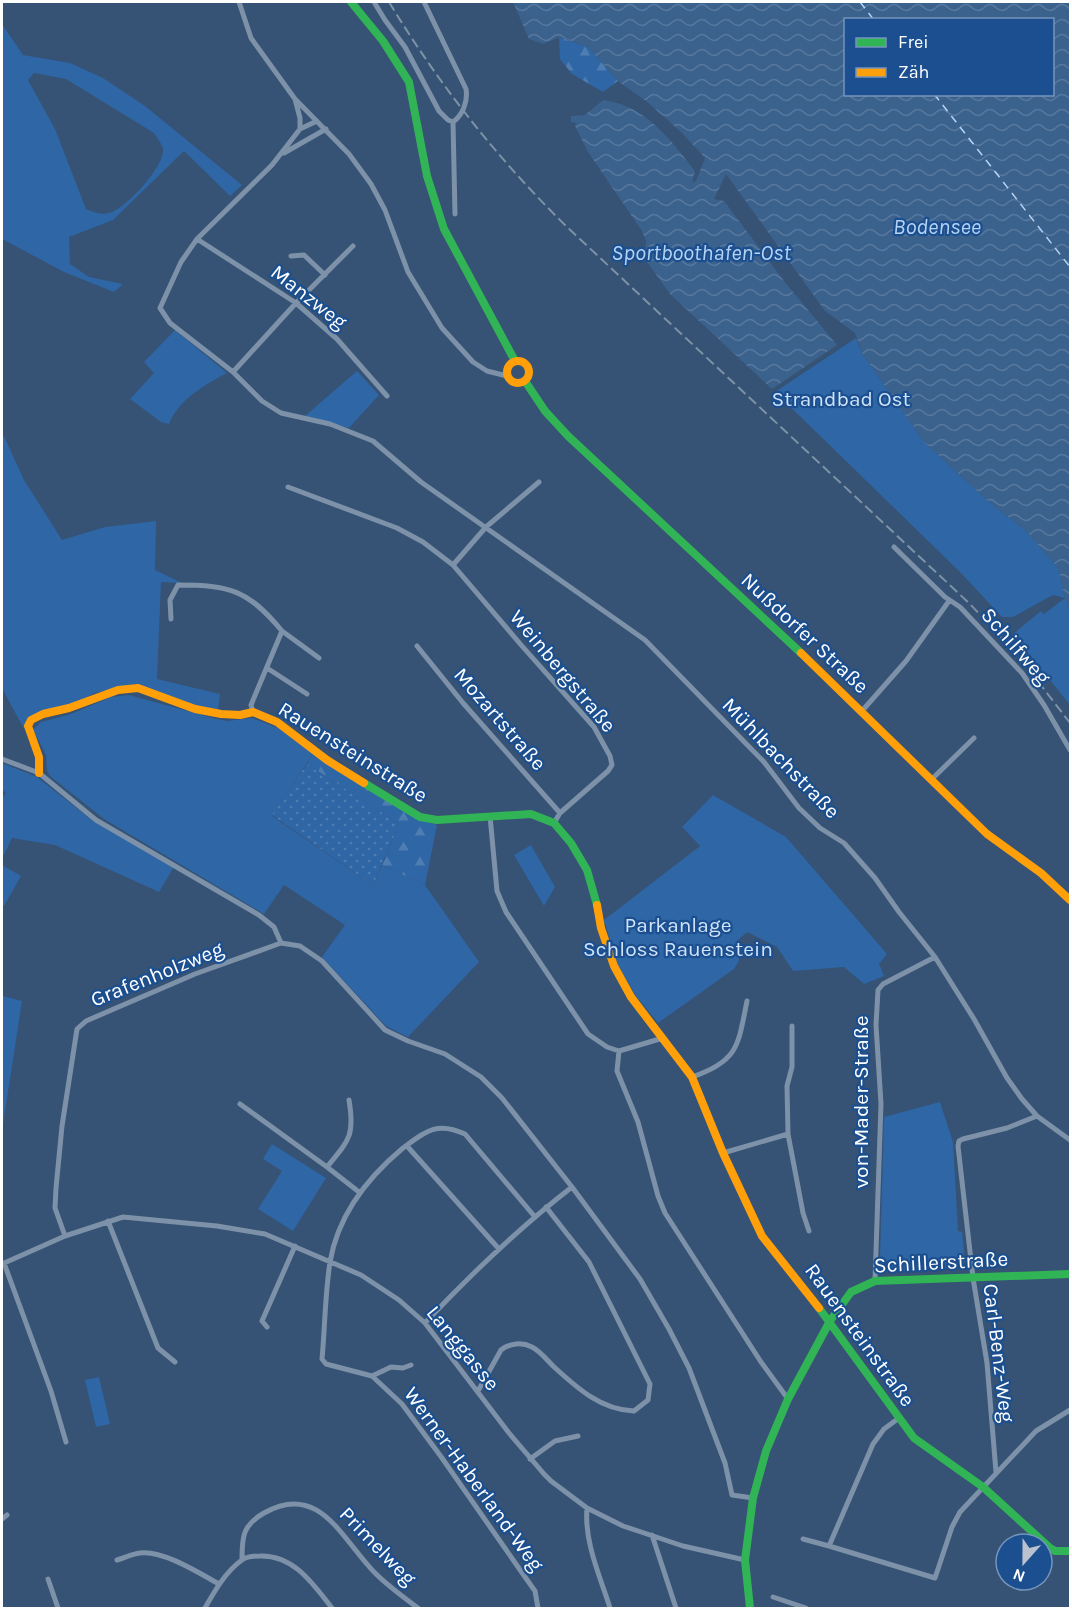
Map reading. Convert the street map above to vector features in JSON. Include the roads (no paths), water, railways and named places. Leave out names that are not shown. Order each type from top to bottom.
[{"type":"street","points":[[239,2],[251,38],[295,99],[349,154],[371,184],[385,210],[408,272],[442,328],[473,362],[488,371],[507,376],[515,383],[525,381]]},
{"type":"street","name":"Nußdorfer Straße","points":[[351,2],[399,63],[409,82],[427,176],[444,229],[515,361],[528,366],[529,372],[525,381],[545,411],[568,436],[862,711],[987,834],[1041,873],[1070,900]]},
{"type":"street","points":[[374,2],[405,47],[439,111],[453,122]]},
{"type":"street","points":[[424,2],[466,89],[467,97],[460,115],[453,122],[455,214]]},
{"type":"street","points":[[295,99],[300,118],[300,129]]},
{"type":"street","points":[[197,239],[246,192],[282,153],[300,129],[317,121]]},
{"type":"street","points":[[282,153],[326,129]]},
{"type":"street","name":"Mühlbachstraße","points":[[197,239],[181,262],[160,308],[170,323],[233,372],[262,401],[281,412],[330,424],[373,441],[421,482],[645,640],[764,762],[799,808],[820,828],[844,843],[875,878],[935,957],[974,1019],[1007,1078],[1037,1116],[1071,1140]]},
{"type":"street","name":"Manzweg","points":[[197,239],[296,303],[337,339],[387,396]]},
{"type":"street","points":[[233,372],[296,303],[353,246]]},
{"type":"street","points":[[291,256],[304,255],[324,274]]},
{"type":"street","points":[[507,376],[508,367],[515,361]]},
{"type":"street","points":[[453,565],[486,526],[539,482]]},
{"type":"street","name":"Weinbergstraße","points":[[288,487],[397,528],[423,542],[453,565],[594,727],[610,756],[612,765],[560,813],[554,823]]},
{"type":"street","name":"Schilfweg","points":[[894,547],[949,600],[960,607],[1022,673],[1071,750]]},
{"type":"street","points":[[171,619],[170,600],[178,585],[220,587],[244,596],[262,608],[282,631],[319,658]]},
{"type":"street","points":[[862,711],[906,662],[949,600]]},
{"type":"street","points":[[253,712],[252,705],[282,631]]},
{"type":"street","name":"Mozartstraße","points":[[417,646],[463,703],[560,813]]},
{"type":"street","points":[[267,669],[307,694]]},
{"type":"street","name":"Rauensteinstraße","points":[[39,773],[39,757],[28,726],[31,720],[118,690],[138,688],[195,709],[240,715],[253,712],[277,722],[327,760],[420,817],[437,820],[531,814],[554,823],[571,843],[587,870],[596,896],[601,928],[614,966],[631,997],[692,1077],[723,1153],[762,1236],[830,1321],[914,1438],[982,1487],[1050,1548],[1062,1552],[1071,1551]]},
{"type":"street","points":[[932,779],[974,738]]},
{"type":"street","points":[[2,759],[39,773],[96,820],[260,915],[274,927],[281,943],[300,946],[322,961],[385,1030],[445,1054],[481,1077],[502,1098],[640,1279],[689,1368],[725,1463],[732,1496],[753,1498]]},
{"type":"street","points":[[490,816],[497,891],[506,912],[588,1034],[607,1047],[619,1051],[663,1038]]},
{"type":"street","name":"Grafenholzweg","points":[[65,1236],[55,1208],[56,1188],[62,1126],[77,1029],[86,1021],[195,974],[281,943]]},
{"type":"street","name":"von-Mader-Straße","points":[[875,1281],[881,1147],[876,1025],[878,990],[883,984],[935,957]]},
{"type":"street","points":[[692,1077],[712,1070],[729,1058],[738,1043],[747,1000]]},
{"type":"street","points":[[792,1026],[792,1067],[787,1086],[788,1134],[803,1213],[809,1232]]},
{"type":"street","points":[[619,1051],[617,1071],[638,1122],[658,1196],[665,1213],[761,1362],[788,1399]]},
{"type":"street","points":[[327,1167],[351,1137],[349,1100]]},
{"type":"street","points":[[240,1104],[359,1192]]},
{"type":"street","name":"Carl-Benz-Weg","points":[[996,1472],[987,1363],[973,1278],[959,1142],[1008,1128],[1037,1116]]},
{"type":"street","points":[[330,1261],[341,1226],[359,1192],[381,1166],[425,1132],[440,1126],[450,1127],[465,1134],[535,1217]]},
{"type":"street","points":[[723,1153],[788,1134]]},
{"type":"street","points":[[407,1146],[498,1249]]},
{"type":"street","points":[[425,1323],[466,1278],[572,1187]]},
{"type":"street","points":[[478,1391],[501,1350],[519,1343],[533,1347],[573,1384],[609,1408],[634,1411],[648,1400],[650,1384],[589,1262],[546,1207]]},
{"type":"street","name":"Langgasse","points":[[3,1264],[65,1236],[123,1217],[256,1232],[295,1246],[361,1275],[399,1300],[425,1323],[530,1459],[550,1481],[587,1508],[623,1526],[683,1546],[745,1560]]},
{"type":"street","points":[[108,1221],[158,1348],[175,1362]]},
{"type":"street","points":[[267,1327],[262,1321],[295,1246]]},
{"type":"street","name":"Werner-Haberland-Weg","points":[[330,1261],[322,1359],[326,1364],[372,1376],[402,1404],[535,1591],[538,1608]]},
{"type":"street","points":[[3,1264],[47,1380],[66,1442]]},
{"type":"street","name":"Schillerstraße","points":[[750,1608],[745,1560],[753,1498],[766,1451],[788,1399],[830,1321],[851,1292],[875,1281],[1071,1274]]},
{"type":"street","name":"Werner-Haberland-Weg","points":[[372,1376],[391,1366],[403,1368],[411,1365]]},
{"type":"street","points":[[39,1383],[47,1380]]},
{"type":"street","points":[[803,1539],[935,1578],[952,1527],[960,1512],[1036,1431],[1071,1410]]},
{"type":"street","points":[[829,1546],[873,1444],[884,1428],[899,1418]]},
{"type":"street","points":[[530,1459],[555,1441],[578,1436]]},
{"type":"street","name":"Primelweg","points":[[242,1559],[246,1527],[272,1508],[296,1502],[321,1512],[338,1528],[375,1572],[418,1608]]},
{"type":"street","points":[[587,1508],[588,1538],[610,1608]]},
{"type":"street","points":[[652,1535],[676,1608]]},
{"type":"street","points":[[117,1560],[141,1552],[160,1556],[219,1584]]},
{"type":"street","points":[[205,1608],[219,1584],[242,1559],[272,1556],[295,1566],[332,1608]]},
{"type":"street","points":[[48,1579],[58,1608]]},
{"type":"street","points":[[773,1597],[806,1608]]},
{"type":"water","name":"Bodensee","points":[[513,2],[1070,2],[1070,610],[1058,568],[1026,531],[988,501],[924,442],[862,353],[855,333],[825,311],[726,174],[714,199],[724,201],[784,281],[837,345],[772,389],[670,294],[645,259],[646,241],[642,231],[588,152],[575,126],[576,123],[571,122],[571,116],[585,115],[603,100],[632,109],[656,126],[695,171],[692,183],[696,181],[705,158],[682,133],[646,101],[619,82],[588,47],[560,37],[543,44],[529,39]]},
{"type":"railway","points":[[389,2],[428,63],[470,120],[540,200],[970,604],[1020,658],[1070,723]]},
{"type":"water label","name":"Sportboothafen-Ost","points":[[701,253]]},
{"type":"park label","name":"Strandbad Ost","points":[[841,399]]},
{"type":"park label","name":"Parkanlage Schloss Rauenstein","points":[[678,937]]}]
